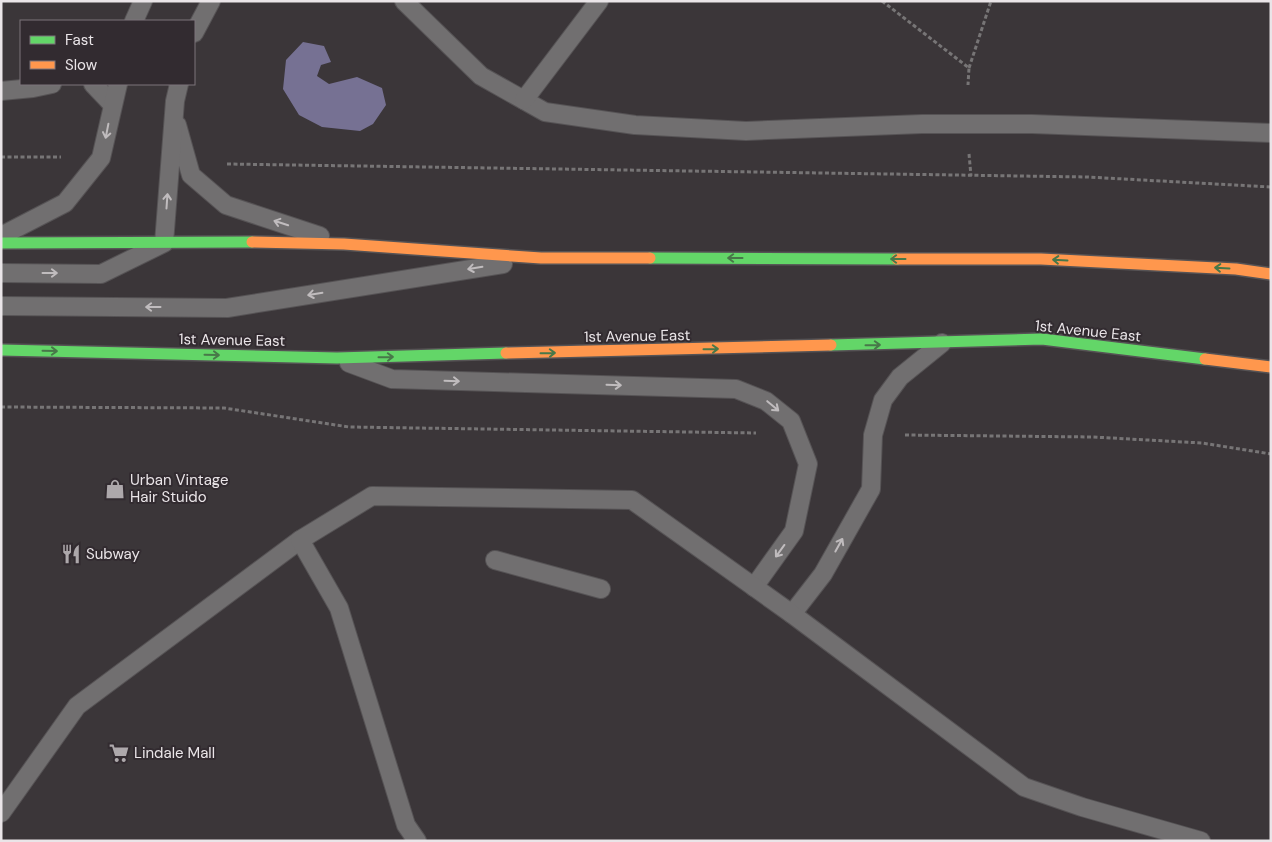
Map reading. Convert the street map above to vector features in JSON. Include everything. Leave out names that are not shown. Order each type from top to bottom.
[{"type":"main road","points":[[1,243],[344,244],[541,258],[1041,259],[1236,269],[1271,274]]},
{"type":"main road","name":"1st Avenue East","points":[[1,350],[337,358],[1042,339],[1271,367]]},
{"type":"lane","points":[[134,20],[143,1]]},
{"type":"lane","points":[[195,31],[211,1]]},
{"type":"lane","points":[[404,1],[481,76],[545,112],[616,122],[736,130],[922,124],[1032,124],[1271,132]]},
{"type":"lane","points":[[524,100],[599,1]]},
{"type":"lane","points":[[1,91],[47,85]]},
{"type":"lane","points":[[94,85],[112,104]]},
{"type":"lane","points":[[1,236],[65,203],[101,158],[118,85]]},
{"type":"lane","points":[[1,273],[101,274],[164,243],[174,115],[179,85]]},
{"type":"lane","points":[[174,115],[191,175],[226,205],[344,244]]},
{"type":"lane","points":[[1,306],[227,308],[541,258]]},
{"type":"lane","points":[[792,614],[823,574],[871,489],[873,435],[883,400],[900,377],[942,343]]},
{"type":"lane","points":[[337,358],[392,379],[736,389],[766,401],[791,421],[808,464],[794,532],[754,587]]},
{"type":"lane","points":[[1,813],[77,706],[300,540],[372,496],[632,500],[792,614],[1024,787],[1201,841]]},
{"type":"lane","points":[[300,540],[339,608],[406,825],[417,841]]},
{"type":"lane","points":[[495,560],[601,589]]},
{"type":"path","points":[[882,1],[969,68]]},
{"type":"path","points":[[968,85],[969,68],[991,1]]},
{"type":"path","points":[[969,152],[971,176]]},
{"type":"path","points":[[1,157],[69,157]]},
{"type":"path","points":[[236,164],[1087,177],[1271,187]]},
{"type":"path","points":[[1,407],[224,408],[349,427],[760,433]]},
{"type":"path","points":[[898,435],[1092,437],[1202,443],[1271,454]]},
{"type":"shaded area","points":[[303,42],[324,46],[331,62],[321,65],[317,76],[329,84],[357,77],[382,88],[386,105],[373,124],[360,131],[322,127],[299,115],[283,89],[286,60]]},
{"type":"traffic: fast","points":[[1,243],[252,242]]},
{"type":"traffic: fast","points":[[650,258],[897,259]]},
{"type":"traffic: fast","points":[[831,345],[1042,339],[1205,359]]},
{"type":"traffic: fast","points":[[1,350],[337,358],[506,353]]},
{"type":"traffic: slow","points":[[252,242],[344,244],[541,258],[650,258]]},
{"type":"traffic: slow","points":[[897,259],[1041,259],[1236,269],[1271,274]]},
{"type":"traffic: slow","points":[[506,353],[831,345]]},
{"type":"traffic: slow","points":[[1205,359],[1271,367]]},
{"type":"place","name":"Urban Vintage Hair Stuido","points":[[115,489]]},
{"type":"place","name":"Subway","points":[[71,554]]},
{"type":"place","name":"Lindale Mall","points":[[119,753]]}]
